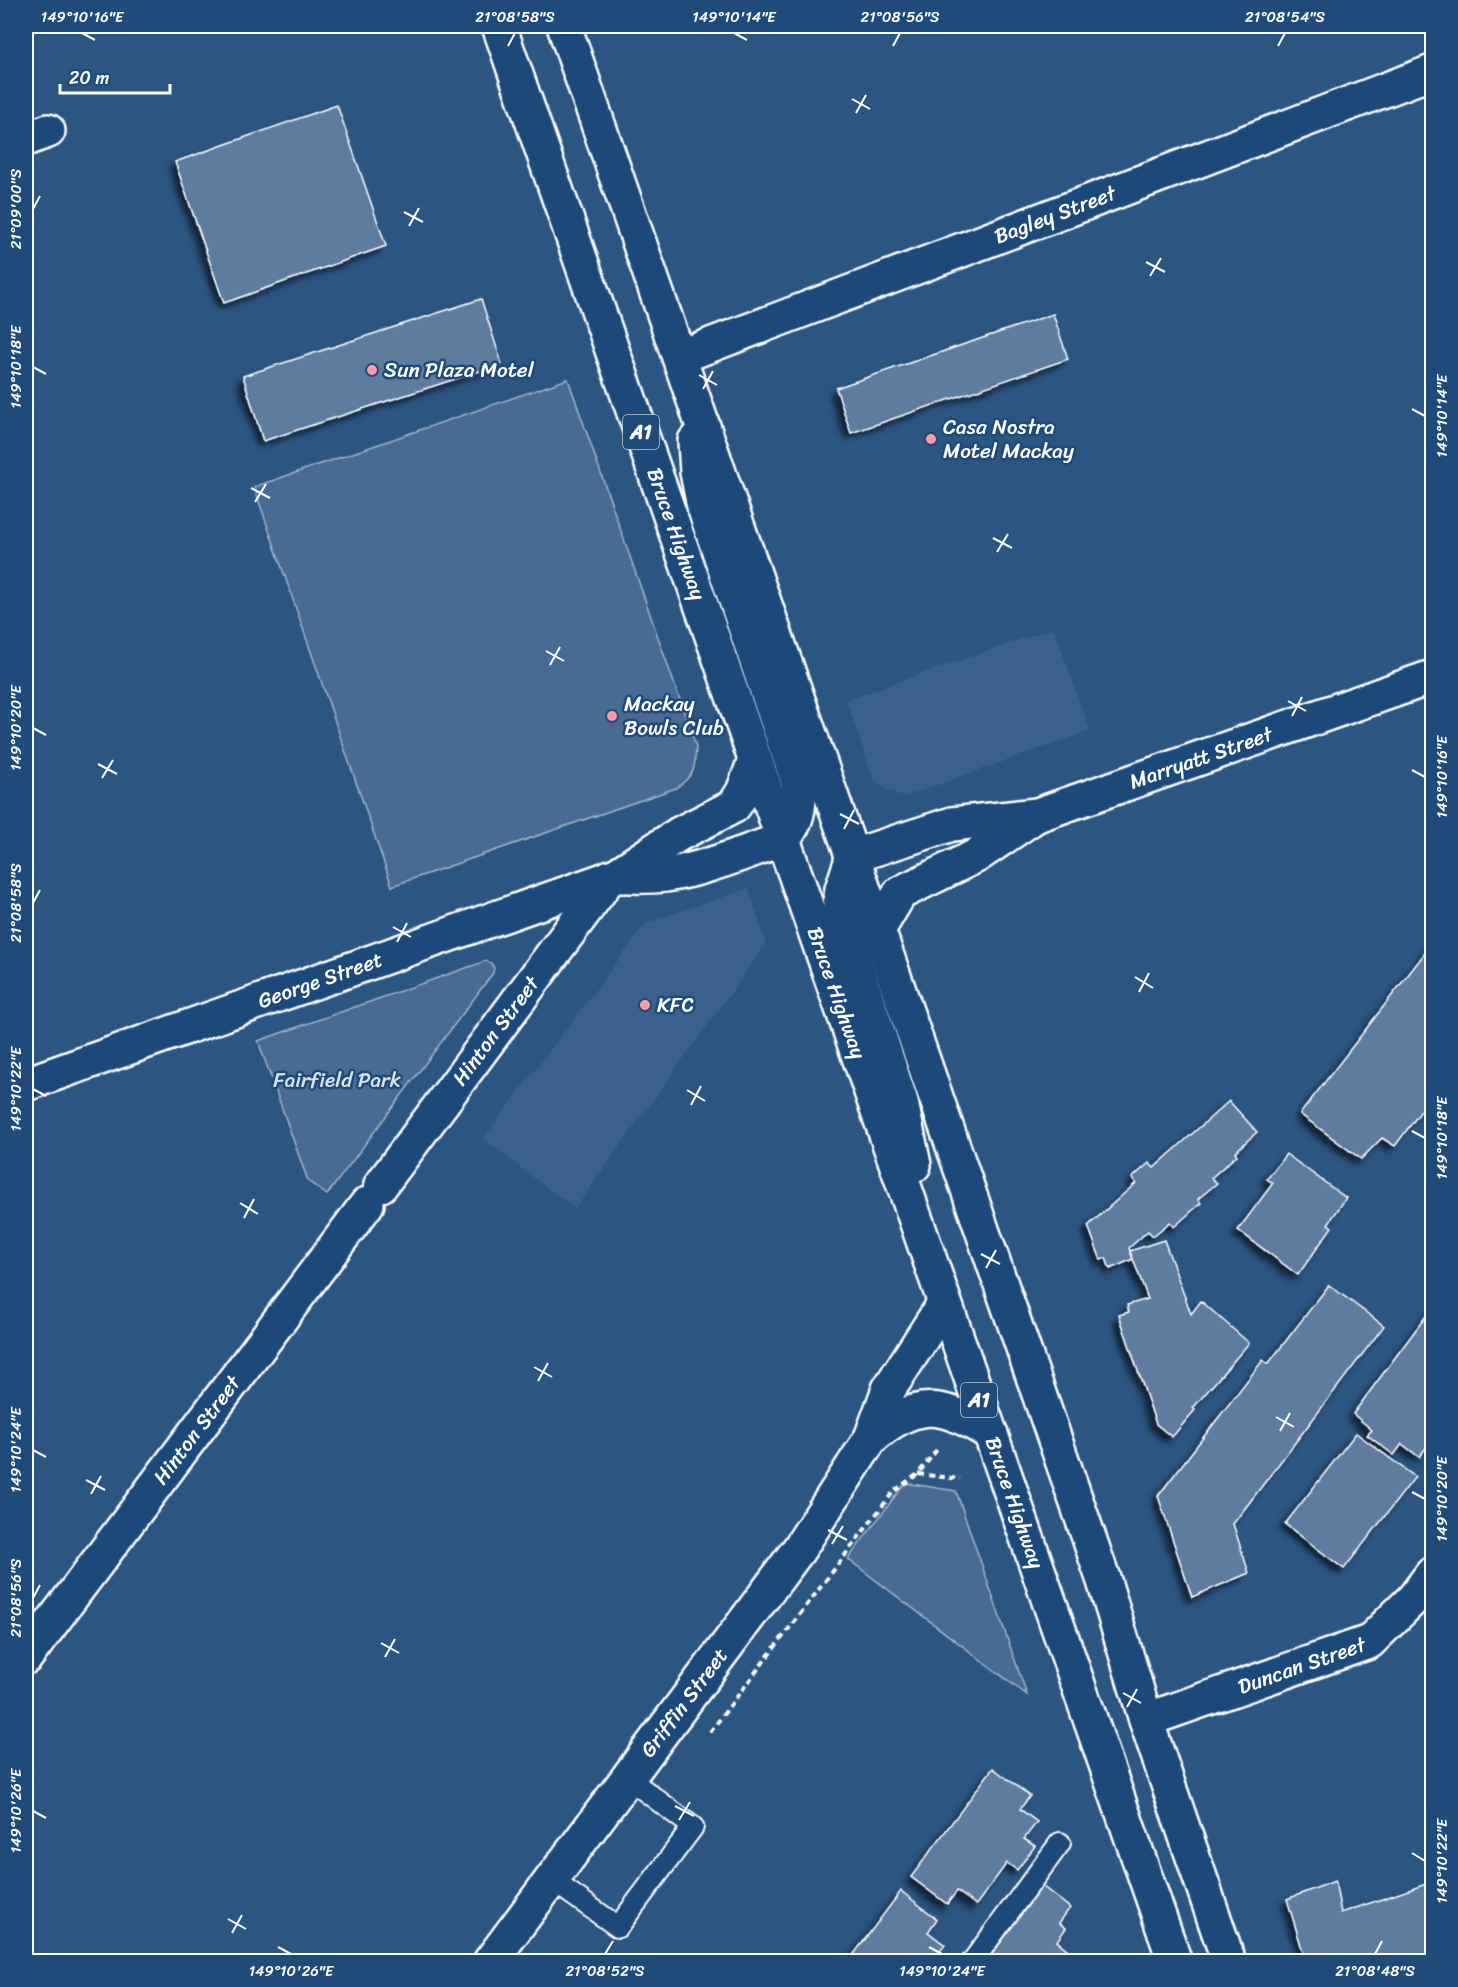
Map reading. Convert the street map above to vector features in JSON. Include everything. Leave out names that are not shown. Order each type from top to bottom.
[{"type":"main road","name":"Bruce Highway","points":[[499,26],[1175,1962]]},
{"type":"main road","points":[[565,26],[1104,1581],[1146,1720],[1229,1962]]},
{"type":"main road","name":"Bagley Street","points":[[679,357],[1432,72]]},
{"type":"main road","points":[[692,393],[697,472],[704,507],[798,782],[799,798],[796,815],[792,827],[783,839]]},
{"type":"main road","name":"Marryatt Street","points":[[853,856],[951,824],[1037,815],[1432,677]]},
{"type":"main road","name":"George Street","points":[[26,1084],[612,877],[689,828],[734,806],[743,792],[755,760]]},
{"type":"main road","name":"Marryatt Street","points":[[878,930],[900,893],[976,856],[1037,815]]},
{"type":"main road","name":"George Street","points":[[612,877],[684,871],[731,858],[783,839]]},
{"type":"main road","points":[[853,856],[842,889],[839,915],[902,1102],[942,1297]]},
{"type":"main road","name":"Hinton Street","points":[[26,1657],[612,877]]},
{"type":"main road","name":"Griffin Street","points":[[490,1962],[789,1564],[871,1438],[889,1389],[942,1297]]},
{"type":"main road","name":"Griffin Street","points":[[871,1438],[897,1417],[924,1409],[941,1410],[962,1417],[991,1434]]},
{"type":"main road","name":"Duncan Street","points":[[1146,1720],[1369,1642],[1414,1598],[1432,1574]]},
{"type":"main road","points":[[1157,1911],[1162,1962]]},
{"type":"lane","points":[[552,1880],[618,1927],[693,1827],[628,1778]]},
{"type":"lane","points":[[972,1962],[1060,1842]]},
{"type":"path","points":[[918,1474],[960,1479]]},
{"type":"shaded area","points":[[1054,628],[1090,731],[903,797],[875,783],[846,700]]},
{"type":"shaded area","points":[[749,888],[766,944],[575,1209],[483,1139],[646,923]]},
{"type":"green space","name":"Mackay Bowls Club","points":[[568,379],[696,746],[693,771],[676,788],[392,886],[254,487]]},
{"type":"green space","name":"Fairfield Park","points":[[486,961],[494,968],[493,973],[327,1195],[308,1181],[258,1041]]},
{"type":"green space","points":[[905,1483],[956,1491],[1027,1695],[848,1559]]},
{"type":"building","points":[[337,105],[386,246],[224,303],[175,162]]},
{"type":"building","name":"Sun Plaza Motel","points":[[481,299],[502,364],[263,441],[243,376]]},
{"type":"building","points":[[1053,314],[1068,359],[851,433],[836,388]]},
{"type":"building","points":[[1432,944],[1432,1096],[1395,1146],[1382,1138],[1361,1159],[1300,1114]]},
{"type":"building","points":[[1229,1101],[1257,1132],[1235,1152],[1237,1155],[1211,1178],[1217,1183],[1198,1199],[1201,1203],[1174,1227],[1170,1222],[1153,1236],[1148,1231],[1129,1248],[1133,1259],[1110,1269],[1106,1258],[1101,1260],[1088,1226],[1136,1183],[1132,1178],[1149,1163],[1154,1168]]},
{"type":"building","points":[[1286,1154],[1346,1198],[1328,1224],[1332,1227],[1298,1275],[1238,1230],[1273,1183],[1267,1179]]},
{"type":"building","points":[[1164,1240],[1191,1314],[1201,1301],[1249,1343],[1193,1408],[1195,1410],[1172,1437],[1156,1424],[1119,1315],[1129,1312],[1127,1305],[1148,1299],[1130,1251]]},
{"type":"building","points":[[1329,1285],[1384,1326],[1233,1524],[1249,1573],[1192,1597],[1158,1496],[1263,1360],[1268,1364]]},
{"type":"building","points":[[1432,1308],[1432,1440],[1419,1457],[1402,1444],[1394,1455],[1367,1435],[1372,1430],[1353,1414]]},
{"type":"building","points":[[1356,1433],[1415,1477],[1344,1569],[1285,1524]]},
{"type":"building","points":[[993,1768],[1030,1796],[1020,1809],[1037,1822],[1024,1839],[1035,1846],[1017,1870],[1007,1863],[976,1905],[957,1891],[947,1904],[911,1877]]},
{"type":"building","points":[[1335,1881],[1341,1913],[1432,1882],[1432,1962],[1306,1962],[1287,1899]]},
{"type":"building","points":[[1042,1886],[1070,1908],[1059,1923],[1066,1928],[1057,1941],[1074,1955],[1069,1962],[986,1962]]},
{"type":"building","points":[[901,1891],[937,1919],[928,1932],[945,1945],[932,1962],[848,1962]]},
{"type":"place","name":"Sun Plaza Motel","points":[[372,370]]},
{"type":"place","name":"Casa Nostra Motel Mackay","points":[[931,439]]},
{"type":"place","name":"Mackay Bowls Club","points":[[612,716]]},
{"type":"place","name":"KFC","points":[[645,1005]]}]
